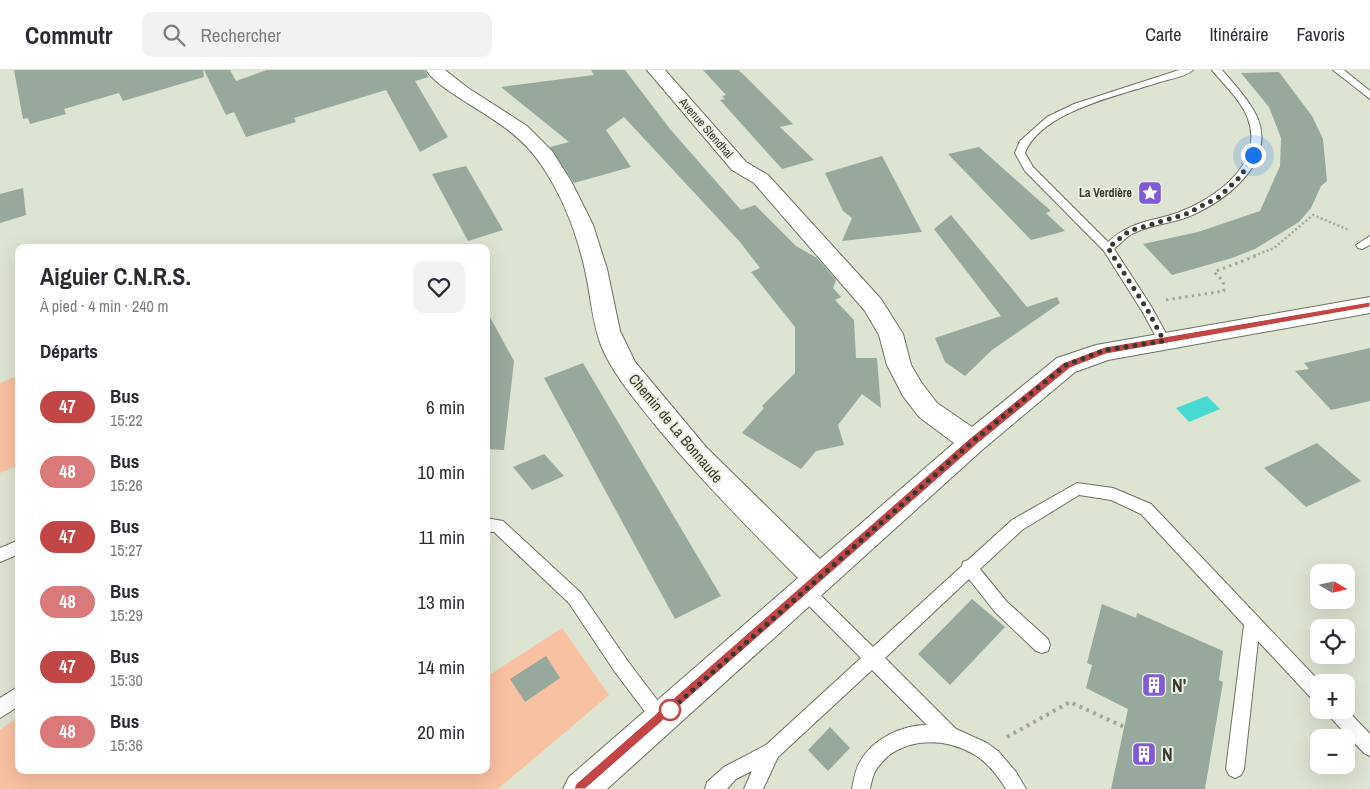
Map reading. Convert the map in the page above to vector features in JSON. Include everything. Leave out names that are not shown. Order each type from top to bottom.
[{"type":"street","name":"Avenue Stendhal","points":[[656,70],[739,166],[761,179],[873,305],[891,334],[899,365],[912,389],[928,410],[972,442]]},
{"type":"street","name":"Chemin de La Bonnaude","points":[[437,72],[530,138],[544,154],[559,176],[572,201],[596,267],[610,339],[629,375],[689,448],[812,584]]},
{"type":"street","points":[[581,789],[972,442],[1066,365],[1105,350],[1370,305]]},
{"type":"lane","points":[[1164,341],[1144,303],[1108,248],[1029,169],[1020,153],[1024,143],[1050,119],[1077,106],[1188,70]]},
{"type":"lane","points":[[1108,248],[1129,231],[1186,214],[1219,197],[1241,176],[1253,155],[1255,126],[1241,98],[1217,70]]},
{"type":"lane","points":[[1338,70],[1370,96]]},
{"type":"lane","points":[[714,789],[730,773],[772,751],[969,567],[1017,525],[1077,489],[1112,494],[1146,509],[1310,685]]},
{"type":"lane","points":[[490,525],[498,526],[575,598],[621,666],[661,719]]},
{"type":"lane","points":[[0,556],[15,550]]},
{"type":"lane","points":[[969,567],[1001,607],[1042,645]]},
{"type":"lane","points":[[812,584],[871,658],[950,735],[982,750],[1007,773],[1016,789]]},
{"type":"lane","points":[[1235,769],[1252,624]]},
{"type":"lane","points":[[0,709],[15,698]]},
{"type":"lane","points":[[1343,719],[1370,747]]},
{"type":"lane","points":[[861,789],[866,768],[888,744],[917,733],[950,735]]},
{"type":"lane","points":[[753,789],[772,751]]},
{"type":"path","points":[[1144,303],[1224,291],[1223,281],[1214,272],[1274,248],[1313,215],[1354,232]]},
{"type":"path","points":[[982,750],[1070,702],[1142,735]]},
{"type":"shaded area","points":[[15,377],[15,467],[0,473],[0,383]]},
{"type":"shaded area","points":[[562,628],[609,695],[498,789],[0,789],[0,730],[15,719],[15,774],[490,774],[490,674]]},
{"type":"water","points":[[1207,396],[1220,409],[1189,422],[1176,408]]},
{"type":"building","points":[[14,70],[203,70],[204,77],[123,101],[119,93],[64,109],[66,114],[30,124],[28,118],[23,119]]},
{"type":"building","points":[[204,70],[230,70],[236,81],[267,70],[424,70],[429,77],[415,81],[448,137],[420,152],[386,90],[294,118],[296,122],[246,137],[234,112],[226,115]]},
{"type":"building","points":[[591,70],[625,70],[670,129],[741,210],[755,205],[796,246],[817,258],[836,280],[833,288],[841,297],[835,300],[854,320],[856,358],[877,358],[881,408],[862,394],[838,425],[844,445],[816,451],[801,469],[742,433],[764,408],[762,406],[795,373],[795,327],[751,272],[760,268],[740,242],[624,117],[606,130],[631,167],[574,183],[550,147],[569,142],[501,87],[594,75]]},
{"type":"building","points":[[703,70],[738,70],[793,124],[780,127],[814,160],[782,169],[720,100],[725,99],[722,96],[726,95]]},
{"type":"building","points":[[1279,72],[1312,116],[1323,139],[1327,181],[1321,186],[1311,208],[1299,222],[1255,249],[1232,258],[1172,275],[1143,244],[1198,232],[1260,211],[1280,166],[1281,138],[1269,107],[1241,73]]},
{"type":"building","points":[[979,147],[1051,211],[1046,213],[1065,231],[1031,240],[948,154]]},
{"type":"building","points":[[882,156],[922,232],[842,241],[852,218],[843,211],[825,173]]},
{"type":"building","points":[[466,166],[503,230],[468,241],[432,174]]},
{"type":"building","points":[[23,188],[26,215],[0,223],[0,194]]},
{"type":"building","points":[[951,215],[1027,307],[1057,297],[1060,303],[992,350],[965,376],[945,362],[935,338],[1001,316],[934,229]]},
{"type":"building","points":[[490,317],[514,361],[504,450],[490,449]]},
{"type":"building","points":[[1370,348],[1370,401],[1331,410],[1295,371],[1309,369],[1304,363]]},
{"type":"building","points":[[583,363],[721,596],[675,619],[544,378]]},
{"type":"building","points":[[1317,443],[1361,481],[1306,507],[1264,468]]},
{"type":"building","points":[[544,454],[564,476],[532,490],[513,467]]},
{"type":"building","points":[[972,599],[1005,627],[950,685],[918,654]]},
{"type":"building","name":"N'","points":[[1102,604],[1136,618],[1137,613],[1223,651],[1219,680],[1223,682],[1205,789],[1111,789],[1128,709],[1086,688],[1092,665],[1087,663]]},
{"type":"building","points":[[546,656],[560,678],[525,702],[510,679]]},
{"type":"building","points":[[830,727],[850,748],[828,771],[808,750]]},
{"type":"bus line","name":"47","points":[[581,789],[972,442],[1066,365],[1105,350],[1370,305]]},
{"type":"place","name":"La Verdière","points":[[1150,193]]},
{"type":"place","name":"N'","points":[[1154,685]]},
{"type":"place","name":"N","points":[[1144,754]]},
{"type":"route","points":[[670,710],[668,712],[972,442],[1066,365],[1105,350],[1164,341],[1147,309],[1108,248],[1129,231],[1186,214],[1219,197],[1241,176],[1253,155]]}]
